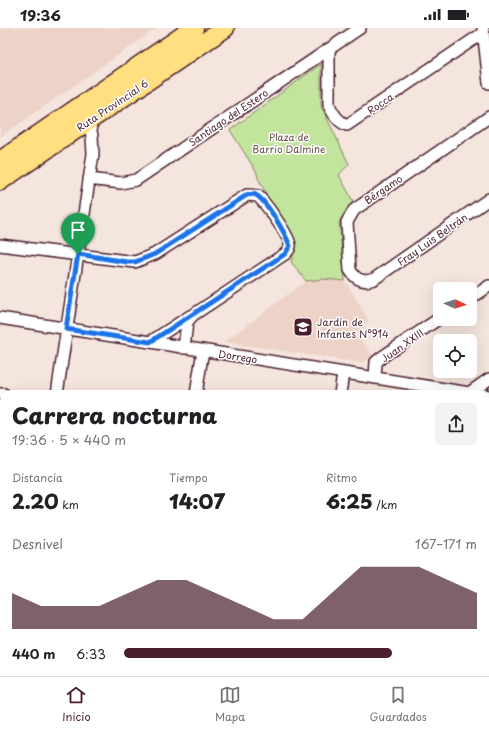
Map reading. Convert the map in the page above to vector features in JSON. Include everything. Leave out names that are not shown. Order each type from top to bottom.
[{"type":"highway","name":"Ruta Provincial 6","points":[[0,161],[194,28]]},
{"type":"highway","name":"Ruta Provincial 6","points":[[0,181],[225,28]]},
{"type":"street","name":"Santiago del Estero","points":[[89,179],[121,183],[136,180],[360,28]]},
{"type":"street","points":[[483,31],[489,83]]},
{"type":"street","name":"Rocca","points":[[329,49],[329,105],[332,114],[342,123],[347,125],[483,31]]},
{"type":"street","name":"Bérgamo","points":[[374,279],[366,282],[360,280],[354,276],[350,270],[347,222],[350,215],[358,207],[489,117]]},
{"type":"street","points":[[58,390],[93,154],[89,121]]},
{"type":"street","points":[[0,245],[78,254],[127,262],[144,259],[155,254],[247,195],[254,194],[262,200],[287,237],[290,246],[285,254],[150,342]]},
{"type":"street","name":"Fray Luis Beltrán","points":[[374,279],[489,199]]},
{"type":"street","points":[[477,294],[489,286]]},
{"type":"street","points":[[184,348],[187,322],[193,315]]},
{"type":"street","name":"Dorrego","points":[[0,318],[453,390]]},
{"type":"street","name":"Juan XXIII","points":[[375,378],[376,362],[433,323]]},
{"type":"street","points":[[197,390],[203,350]]},
{"type":"street","points":[[341,390],[343,373]]},
{"type":"street","points":[[476,390],[489,380]]},
{"type":"shaded area","points":[[0,28],[157,28],[0,137]]},
{"type":"shaded area","name":"Jardin de Infantes N°914","points":[[324,279],[345,281],[369,321],[356,334],[373,356],[362,363],[224,342],[306,281]]},
{"type":"green space","name":"Plaza de Barrio Dalmine","points":[[321,64],[321,106],[349,164],[339,175],[353,201],[339,222],[345,281],[324,279],[306,281],[291,262],[295,249],[258,178],[257,173],[230,130]]},
{"type":"place","name":"Jardin de Infantes N°914","points":[[303,327]]},
{"type":"route","points":[[254,194],[262,200],[287,237],[290,246],[285,254],[150,342],[66,329],[78,254],[127,262],[135,262],[144,259],[155,254],[247,195],[254,194]]}]
